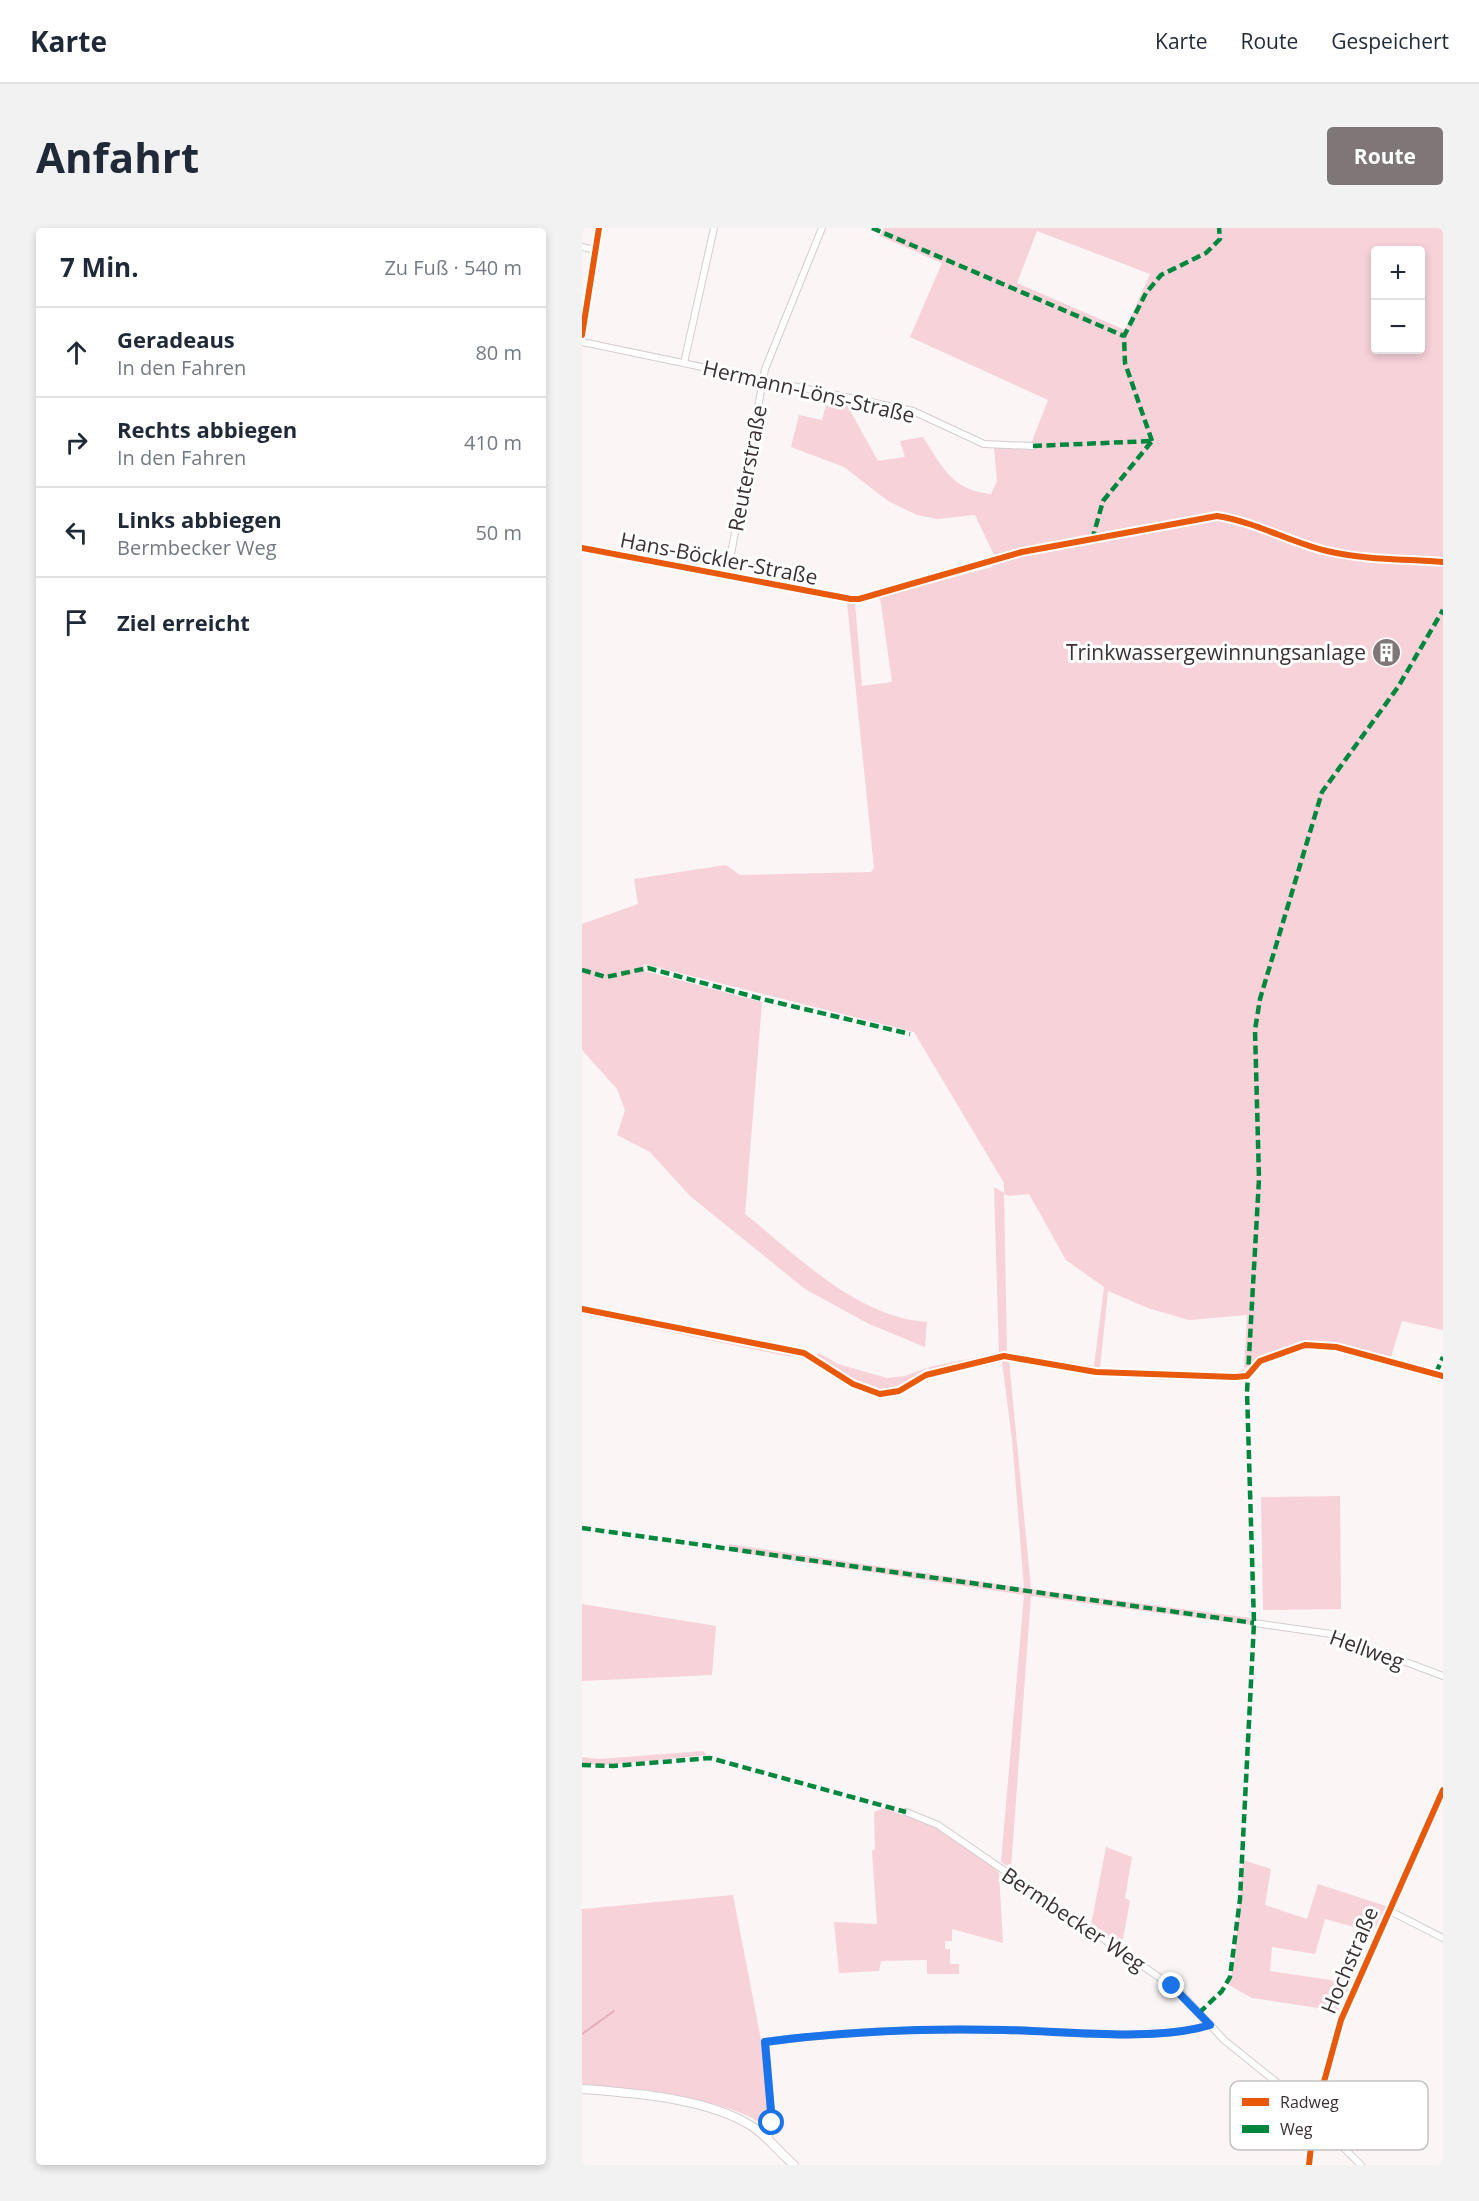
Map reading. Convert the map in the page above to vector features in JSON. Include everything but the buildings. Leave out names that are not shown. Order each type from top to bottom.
[{"type":"main road","points":[[582,2089],[648,2097],[705,2108],[741,2120],[768,2139],[794,2165]]},
{"type":"street","points":[[582,335],[599,228]]},
{"type":"street","points":[[684,363],[714,228]]},
{"type":"street","name":"Reuterstraße","points":[[727,576],[765,369],[822,228]]},
{"type":"street","points":[[582,247],[596,250]]},
{"type":"street","name":"Hermann-Löns-Straße","points":[[582,342],[913,411],[984,444],[1033,446]]},
{"type":"street","name":"Hans-Böckler-Straße","points":[[582,548],[851,599]]},
{"type":"street","points":[[1405,1365],[1443,1376]]},
{"type":"street","name":"Hellweg","points":[[1254,1623],[1331,1634],[1443,1676]]},
{"type":"street","name":"Bermbecker Weg","points":[[906,1812],[938,1825],[1156,1974],[1179,1991],[1210,2025],[1273,2081]]},
{"type":"street","name":"Hochstraße","points":[[1324,2081],[1341,2020],[1404,1876]]},
{"type":"street","points":[[1388,1910],[1443,1938]]},
{"type":"street","points":[[768,2139],[772,2123],[765,2042],[827,2034],[878,2031],[1142,2033],[1191,2031],[1210,2025]]},
{"type":"street","name":"Hochstraße","points":[[1309,2165],[1311,2150]]},
{"type":"street","name":"Bermbecker Weg","points":[[1346,2150],[1361,2165]]},
{"type":"shaded area","points":[[884,228],[1443,228],[1443,1330],[1402,1321],[1390,1360],[1331,1344],[1300,1344],[1283,1348],[1244,1369],[1244,1381],[1168,1380],[1096,1375],[1009,1360],[1031,1589],[1251,1618],[1251,1625],[1031,1596],[1011,1868],[1001,1862],[1024,1595],[729,1551],[729,1544],[1024,1588],[1012,1439],[1002,1362],[932,1377],[929,1367],[999,1353],[994,1187],[1004,1193],[1004,1183],[914,1032],[644,964],[645,971],[762,1002],[745,1214],[807,1265],[852,1297],[901,1318],[927,1322],[925,1347],[869,1324],[805,1289],[690,1196],[650,1152],[617,1135],[625,1110],[617,1089],[582,1050],[582,924],[638,904],[634,879],[726,865],[740,875],[871,872],[874,868],[847,603],[855,603],[862,686],[892,682],[880,597],[992,567],[994,555],[975,515],[937,519],[917,515],[888,501],[844,467],[791,447],[799,415],[822,420],[827,401],[847,405],[878,461],[905,457],[900,441],[923,437],[950,476],[967,488],[978,492],[991,494],[997,481],[994,447],[1029,449],[1048,400],[910,337],[942,263],[880,236]],"holes":[[[1037,231],[1150,274],[1125,330],[1017,283]],[[1004,1194],[1009,1196],[1029,1194],[1066,1260],[1104,1287],[1094,1366],[1007,1352]],[[1108,1291],[1148,1308],[1189,1320],[1247,1315],[1244,1369],[1231,1374],[1195,1377],[1100,1368]]]},
{"type":"shaded area","points":[[582,1305],[792,1349],[791,1357],[582,1314]]},
{"type":"shaded area","points":[[819,1353],[838,1364],[887,1378],[905,1376],[929,1367],[902,1385],[882,1389],[871,1388],[851,1380],[814,1357]]},
{"type":"shaded area","points":[[1340,1496],[1341,1609],[1263,1610],[1261,1497]]},
{"type":"shaded area","points":[[582,1604],[716,1626],[712,1675],[582,1681]]},
{"type":"shaded area","points":[[703,1751],[707,1755],[607,1765],[582,1764],[582,1757],[599,1759]]},
{"type":"shaded area","points":[[883,1808],[934,1826],[990,1864],[999,1873],[1003,1943],[952,1929],[952,1941],[945,1941],[945,1949],[950,1949],[950,1964],[959,1964],[959,1974],[927,1974],[927,1960],[881,1961],[879,1971],[839,1973],[834,1922],[877,1924],[872,1851],[875,1849],[874,1812]]},
{"type":"shaded area","points":[[1106,1847],[1132,1857],[1125,1898],[1130,1901],[1122,1944],[1091,1925]]},
{"type":"shaded area","points":[[1243,1860],[1271,1869],[1265,1905],[1307,1919],[1318,1884],[1386,1906],[1373,1932],[1325,1919],[1315,1954],[1272,1947],[1270,1971],[1351,1983],[1338,2011],[1252,1998],[1229,1985],[1234,1965]]},
{"type":"shaded area","points":[[733,1895],[762,2045],[769,2120],[764,2125],[727,2108],[677,2096],[582,2085],[582,1909]]},
{"type":"waterway","points":[[582,2034],[614,2011]]},
{"type":"marked path","points":[[872,228],[1124,336]]},
{"type":"marked path","points":[[1152,441],[1125,363],[1124,336],[1146,293],[1161,275],[1206,253],[1220,239],[1219,228]]},
{"type":"marked path","points":[[1033,446],[1152,441]]},
{"type":"marked path","points":[[1092,540],[1103,501],[1152,441]]},
{"type":"marked path","points":[[1199,2013],[1222,1991],[1230,1977],[1240,1899],[1254,1623],[1247,1392],[1259,1179],[1255,1030],[1260,999],[1322,792],[1398,687],[1443,610]]},
{"type":"marked path","points":[[582,970],[606,977],[648,968],[762,999],[910,1034]]},
{"type":"marked path","points":[[1436,1373],[1443,1357]]},
{"type":"marked path","points":[[582,1528],[1254,1623]]},
{"type":"marked path","points":[[582,1765],[613,1766],[710,1758],[906,1812]]},
{"type":"cycle path","points":[[582,335],[599,228]]},
{"type":"cycle path","points":[[582,548],[851,599],[859,599],[1022,552],[1217,516],[1341,554],[1443,562]]},
{"type":"cycle path","points":[[582,1309],[804,1353],[853,1384],[880,1394],[899,1391],[926,1375],[1004,1356],[1096,1372],[1247,1376],[1260,1361],[1305,1345],[1336,1347],[1443,1376]]},
{"type":"cycle path","points":[[1324,2081],[1341,2020],[1443,1790]]},
{"type":"cycle path","points":[[1309,2165],[1311,2150]]},
{"type":"place","name":"Trinkwassergewinnungsanlage","points":[[1387,652]]},
{"type":"route","points":[[772,2123],[765,2042],[827,2034],[878,2031],[1005,2030],[1142,2033],[1191,2031],[1210,2025],[1172,1986]]}]
